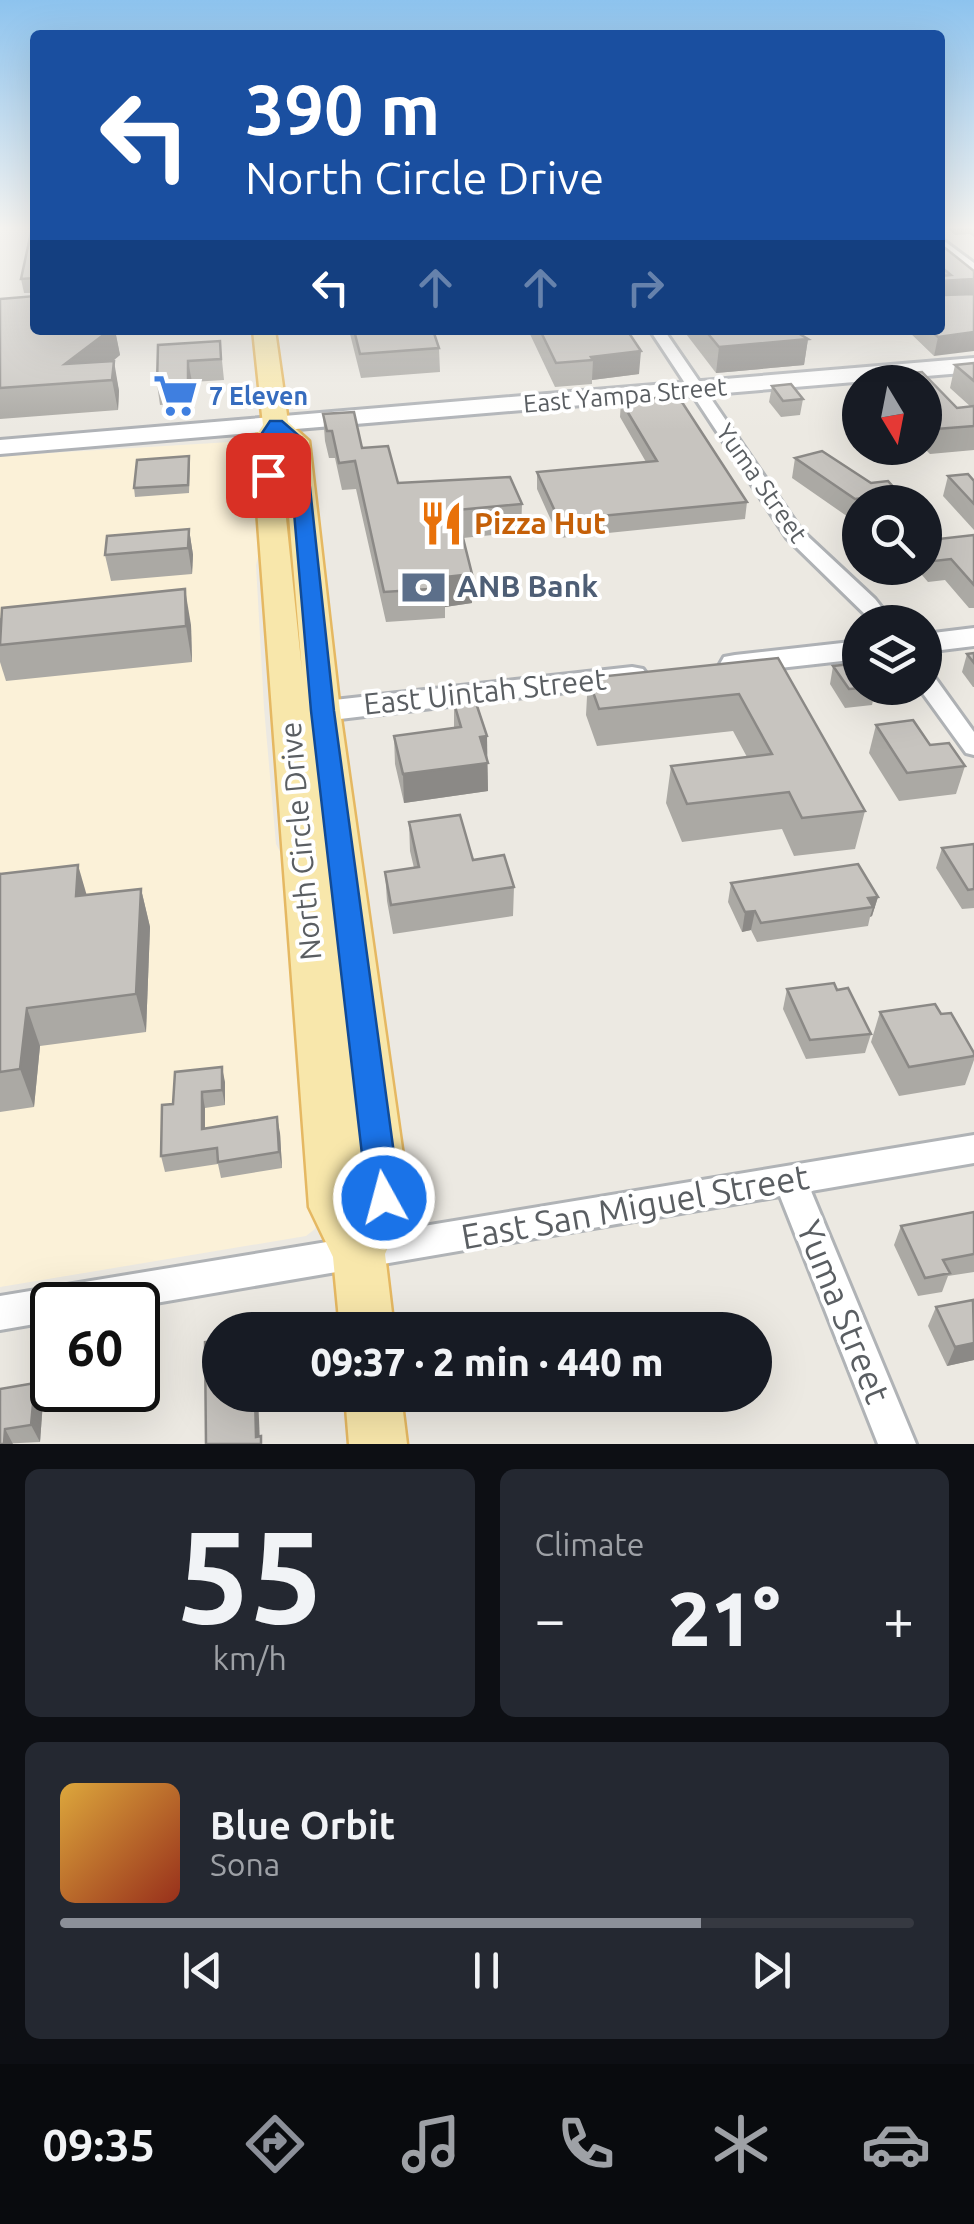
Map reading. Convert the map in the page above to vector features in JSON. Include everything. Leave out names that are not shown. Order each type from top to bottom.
[{"type":"main road","name":"North Circle Drive","points":[[265,335],[276,425],[265,442],[306,713],[334,1207],[359,1254],[364,1312]]},
{"type":"main road","points":[[375,1412],[378,1444]]},
{"type":"street","name":"Yuma Street","points":[[660,335],[794,534],[870,605]]},
{"type":"street","name":"East Yampa Street","points":[[0,447],[974,364]]},
{"type":"street","points":[[942,641],[974,637]]},
{"type":"street","points":[[712,667],[842,652]]},
{"type":"street","name":"East Uintah Street","points":[[306,713],[657,673]]},
{"type":"street","points":[[942,704],[974,748]]},
{"type":"street","name":"East San Miguel Street","points":[[0,1313],[974,1148]]},
{"type":"street","name":"Yuma Street","points":[[790,1180],[896,1444]]},
{"type":"shaded area","points":[[247,441],[256,449],[262,541],[256,565],[264,708],[276,844],[290,870],[317,1220],[315,1229],[306,1236],[0,1287],[0,456]]},
{"type":"building","points":[[945,295],[974,295],[974,332],[938,337],[936,335],[945,335]]},
{"type":"building","points":[[30,296],[30,335],[103,335],[65,364],[114,361],[112,380],[0,388],[0,299]]},
{"type":"building","points":[[355,335],[435,335],[439,348],[360,354]]},
{"type":"building","points":[[542,335],[630,335],[641,351],[591,357],[593,360],[556,363]]},
{"type":"building","points":[[709,335],[801,335],[808,339],[719,347]]},
{"type":"building","points":[[220,341],[221,359],[188,361],[188,382],[157,384],[158,345]]},
{"type":"building","points":[[974,363],[974,381],[955,365]]},
{"type":"building","points":[[791,384],[803,399],[783,401],[772,386]]},
{"type":"building","points":[[942,393],[957,408],[974,406],[974,426],[942,429]]},
{"type":"building","points":[[678,396],[747,502],[559,520],[537,472],[657,461],[621,401]]},
{"type":"building","points":[[354,412],[362,448],[388,446],[398,483],[510,477],[522,504],[456,510],[472,574],[444,577],[444,588],[384,592],[355,461],[339,463],[332,431],[327,431],[323,414]]},
{"type":"building","points":[[822,451],[871,483],[888,481],[892,485],[842,485],[842,490],[795,458]]},
{"type":"building","points":[[189,456],[188,485],[134,488],[137,460]]},
{"type":"building","points":[[968,474],[974,481],[974,504],[948,476]]},
{"type":"building","points":[[189,529],[188,548],[105,555],[107,536]]},
{"type":"building","points":[[974,535],[974,585],[951,559],[942,560],[942,539]]},
{"type":"building","points":[[185,589],[186,626],[0,645],[2,608]]},
{"type":"building","points":[[778,658],[865,811],[802,818],[789,792],[687,804],[671,766],[772,754],[739,694],[599,709],[588,678]]},
{"type":"building","points":[[842,665],[842,679],[833,666]]},
{"type":"building","points":[[475,700],[487,736],[480,737],[488,763],[403,774],[394,736],[461,727],[454,703]]},
{"type":"building","points":[[913,720],[930,745],[949,743],[965,766],[907,773],[876,725]]},
{"type":"building","points":[[460,815],[473,860],[504,855],[514,887],[391,905],[385,872],[419,867],[409,822]]},
{"type":"building","points":[[974,844],[974,889],[968,890],[942,848]]},
{"type":"building","points":[[858,864],[878,897],[868,898],[873,907],[761,923],[755,911],[745,912],[731,883]]},
{"type":"building","points":[[78,865],[76,896],[141,889],[136,994],[27,1008],[20,1069],[0,1072],[0,874]]},
{"type":"building","points":[[834,983],[837,990],[848,988],[871,1034],[810,1040],[787,989]]},
{"type":"building","points":[[935,1004],[941,1014],[951,1013],[974,1056],[909,1067],[880,1012]]},
{"type":"building","points":[[222,1067],[222,1090],[202,1092],[202,1129],[277,1117],[279,1152],[218,1162],[217,1148],[161,1156],[162,1105],[173,1104],[175,1072]]},
{"type":"building","points":[[974,1212],[974,1254],[943,1260],[950,1273],[925,1278],[901,1226]]},
{"type":"building","points":[[973,1300],[974,1343],[955,1347],[936,1307]]},
{"type":"building","points":[[30,1384],[32,1412],[31,1425],[5,1429],[4,1444],[0,1444],[0,1389]]},
{"type":"building","points":[[206,1412],[255,1412],[256,1437],[261,1436],[261,1444],[206,1444]]},
{"type":"place","name":"7 Eleven","points":[[176,396]]},
{"type":"place","name":"Pizza Hut","points":[[441,524]]},
{"type":"place","name":"ANB Bank","points":[[424,587]]},
{"type":"route","points":[[268,475],[265,442],[276,425],[296,441],[323,711],[384,1198]]}]
